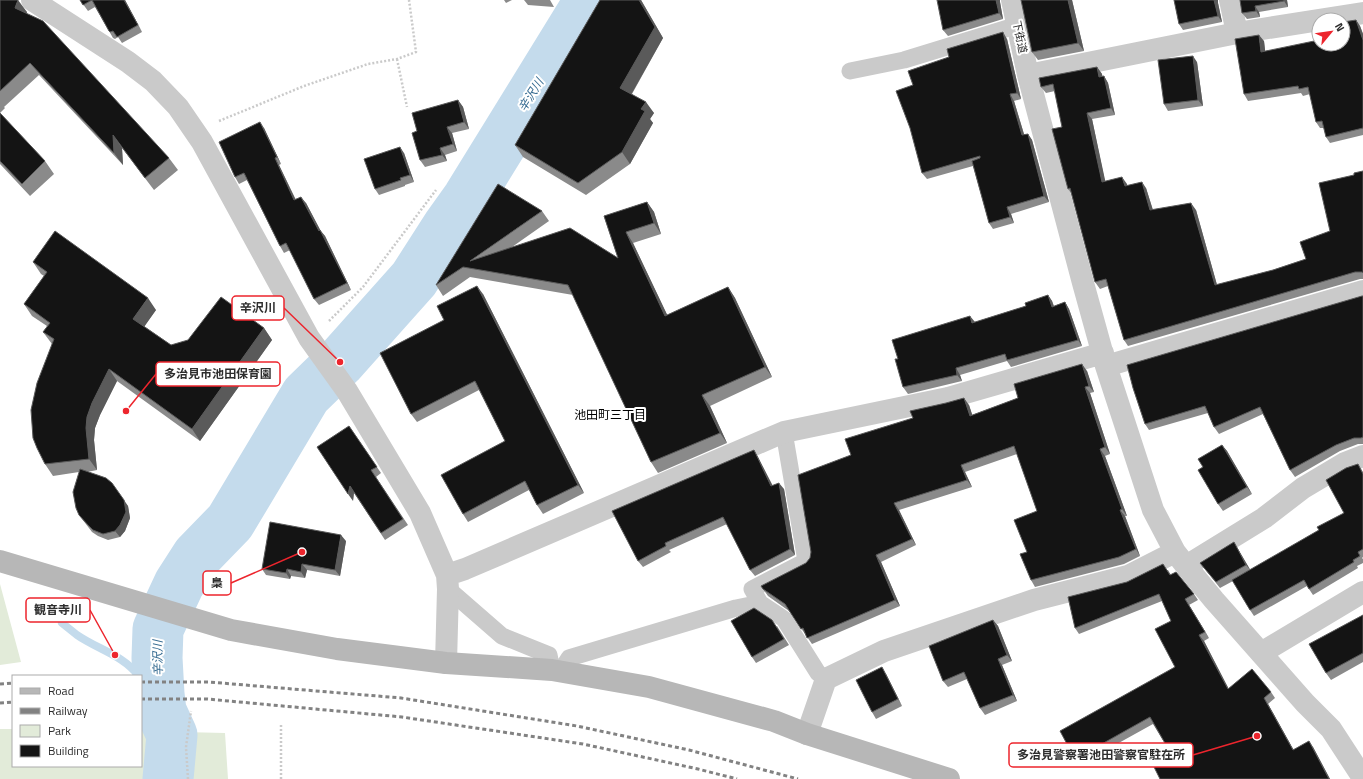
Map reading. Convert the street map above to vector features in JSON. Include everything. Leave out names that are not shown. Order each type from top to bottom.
[{"type":"street","points":[[32,0],[128,62],[153,82],[178,107],[202,142],[312,344],[348,391],[420,513],[448,582],[446,663]]},
{"type":"street","name":"下街道","points":[[1012,0],[1028,75],[1083,283],[1105,359],[1153,510],[1181,559],[1214,600],[1305,703],[1331,729],[1363,778]]},
{"type":"street","points":[[1230,0],[1237,33]]},
{"type":"street","points":[[1028,75],[1237,33],[1363,14]]},
{"type":"street","points":[[448,582],[465,569],[784,432],[948,398],[1105,359],[1363,291]]},
{"type":"street","points":[[807,734],[826,679],[884,651],[1034,600],[1128,576],[1181,559],[1264,518],[1303,488],[1346,463],[1363,456]]},
{"type":"street","points":[[0,561],[231,630],[336,649],[446,663],[556,671],[649,687],[774,721],[807,734],[949,779]]},
{"type":"street","points":[[1261,653],[1363,592]]},
{"type":"lane","points":[[850,71],[904,60],[1018,25]]},
{"type":"lane","points":[[784,432],[806,561],[752,589],[760,603],[784,620],[818,673],[826,679]]},
{"type":"lane","points":[[448,582],[502,636],[549,655],[556,671],[569,658],[736,608],[760,603]]},
{"type":"path","points":[[194,130],[304,86],[368,64],[397,59],[416,52],[409,0]]},
{"type":"path","points":[[397,59],[407,107]]},
{"type":"path","points":[[312,344],[338,313],[363,287],[436,190]]},
{"type":"path","points":[[188,779],[186,747],[190,711]]},
{"type":"path","points":[[280,723],[280,779]]},
{"type":"green space","points":[[0,584],[21,662],[0,665]]},
{"type":"green space","points":[[0,729],[12,729],[12,767],[142,767],[142,731],[225,733],[228,779],[0,779]]},
{"type":"building","points":[[0,0],[18,0],[15,8],[43,21],[169,158],[145,178],[113,135],[114,153],[30,63],[0,91]]},
{"type":"building","points":[[80,0],[92,0],[83,5]]},
{"type":"building","points":[[92,0],[124,0],[138,25],[117,37],[113,31],[109,31]]},
{"type":"building","points":[[600,0],[639,0],[655,27],[620,88],[646,102],[641,109],[645,111],[622,152],[578,183],[515,145]]},
{"type":"building","points":[[937,0],[996,0],[999,13],[943,30]]},
{"type":"building","points":[[1021,0],[1068,0],[1078,43],[1032,52]]},
{"type":"building","points":[[1174,0],[1214,0],[1218,16],[1179,24]]},
{"type":"building","points":[[1240,0],[1284,1],[1255,6],[1256,11],[1242,13]]},
{"type":"building","points":[[1356,20],[1363,40],[1363,128],[1326,137],[1322,121],[1316,122],[1308,87],[1299,89],[1298,86],[1244,94],[1235,39],[1259,35],[1261,52],[1311,42],[1311,52],[1351,52],[1351,21]]},
{"type":"building","points":[[1003,32],[1017,93],[1010,94],[1022,135],[1028,134],[1044,196],[1007,207],[1010,217],[989,223],[972,161],[980,158],[980,156],[922,173],[910,128],[896,91],[913,85],[908,71],[949,57],[947,49]]},
{"type":"building","points":[[1193,56],[1198,100],[1164,104],[1158,60]]},
{"type":"building","points":[[1097,67],[1099,77],[1104,76],[1111,108],[1087,113],[1102,182],[1122,177],[1125,186],[1142,182],[1150,210],[1191,203],[1215,285],[1273,270],[1306,259],[1300,242],[1330,231],[1319,183],[1354,175],[1354,173],[1363,171],[1363,273],[1355,272],[1124,340],[1106,279],[1095,282],[1070,188],[1068,189],[1052,129],[1062,127],[1053,84],[1041,87],[1039,78]]},
{"type":"building","points":[[458,100],[464,122],[447,127],[453,144],[440,148],[442,155],[420,160],[412,133],[417,131],[412,113]]},
{"type":"building","points":[[0,113],[45,161],[22,184],[0,161]]},
{"type":"building","points":[[260,122],[277,157],[275,158],[294,200],[301,197],[347,283],[314,299],[286,243],[280,246],[244,173],[235,177],[219,142]]},
{"type":"building","points":[[400,147],[410,175],[400,178],[401,180],[375,189],[364,159]]},
{"type":"building","points":[[498,184],[542,211],[470,261],[570,228],[618,258],[604,216],[647,202],[654,223],[626,232],[665,316],[728,287],[765,367],[702,395],[720,433],[651,462],[568,285],[463,267],[436,285]]},
{"type":"building","points":[[55,231],[148,298],[133,319],[171,345],[188,340],[221,297],[264,328],[192,429],[109,369],[92,403],[87,417],[86,428],[89,459],[45,464],[33,438],[31,410],[37,383],[54,339],[43,332],[50,323],[24,304],[47,272],[33,262]]},
{"type":"building","points":[[477,286],[578,485],[537,505],[525,481],[463,514],[441,475],[505,441],[475,381],[411,414],[380,353],[444,320],[437,306]]},
{"type":"building","points":[[1048,295],[1052,307],[1065,302],[1078,340],[1007,360],[1005,354],[956,368],[957,375],[903,387],[895,359],[898,359],[892,340],[970,316],[972,323],[1026,306],[1025,303]]},
{"type":"building","points":[[1363,296],[1363,437],[1354,438],[1336,445],[1290,470],[1260,407],[1214,427],[1205,406],[1145,424],[1127,365]]},
{"type":"building","points":[[1082,364],[1089,386],[1085,387],[1105,447],[1100,449],[1122,509],[1120,510],[1136,549],[1119,557],[1031,580],[1020,554],[1027,552],[1014,520],[1037,511],[1014,446],[961,465],[967,480],[894,503],[912,539],[876,555],[895,600],[807,638],[803,628],[801,629],[785,604],[763,589],[761,586],[806,563],[810,558],[811,552],[798,475],[851,455],[845,439],[913,418],[910,411],[964,398],[970,416],[1018,398],[1014,384]]},
{"type":"building","points":[[349,426],[377,467],[371,470],[403,519],[381,533],[350,486],[348,494],[317,447]]},
{"type":"building","points":[[1222,445],[1247,487],[1218,504],[1198,470],[1203,467],[1198,459]]},
{"type":"building","points":[[754,450],[771,486],[779,483],[790,549],[750,570],[723,517],[665,543],[666,546],[638,561],[612,511]]},
{"type":"building","points":[[1358,464],[1363,474],[1363,549],[1358,552],[1360,556],[1353,560],[1354,562],[1309,589],[1304,580],[1250,610],[1232,580],[1319,530],[1317,527],[1344,513],[1326,480],[1346,468]]},
{"type":"building","points":[[80,469],[106,478],[112,483],[124,500],[126,512],[120,525],[115,531],[103,534],[93,530],[79,515],[73,492]]},
{"type":"building","points":[[270,522],[341,535],[335,570],[302,564],[301,572],[287,569],[286,573],[262,569]]},
{"type":"building","points":[[1234,542],[1246,565],[1216,582],[1200,563]]},
{"type":"building","points":[[1163,564],[1170,575],[1176,572],[1194,594],[1185,599],[1205,632],[1199,635],[1228,689],[1252,669],[1271,692],[1264,698],[1293,750],[1309,741],[1329,779],[1160,779],[1154,767],[1173,757],[1150,717],[1075,759],[1060,731],[1175,667],[1155,629],[1171,621],[1159,594],[1075,628],[1068,597],[1127,582]]},
{"type":"building","points":[[754,608],[772,620],[784,639],[752,657],[731,621]]},
{"type":"building","points":[[1363,615],[1363,653],[1326,673],[1309,644]]},
{"type":"building","points":[[993,620],[1007,655],[998,659],[1013,695],[980,708],[964,672],[943,681],[929,646]]},
{"type":"building","points":[[882,667],[898,699],[872,712],[856,680]]},
{"type":"waterway","name":"辛沢川","points":[[168,779],[172,735],[161,711],[157,658],[158,629],[179,584],[197,556],[230,522],[306,395],[340,362],[414,279],[468,198],[590,0]]},
{"type":"waterway","points":[[62,623],[85,640],[118,657],[138,675]]},
{"type":"waterway","points":[[142,680],[148,689],[159,694]]},
{"type":"railway","points":[[142,682],[209,682],[401,698],[577,726],[689,750],[798,779]]},
{"type":"railway","points":[[0,684],[12,683]]},
{"type":"railway","points":[[142,699],[207,699],[402,717],[583,744],[737,779]]},
{"type":"railway","points":[[0,703],[12,702]]},
{"type":"place","name":"辛沢川","points":[[340,362]]},
{"type":"place","name":"多治見市池田保育園","points":[[126,411]]},
{"type":"place","name":"梟","points":[[302,552]]},
{"type":"place","name":"観音寺川","points":[[115,655]]},
{"type":"place","name":"多治見警察署池田警察官駐在所","points":[[1257,736]]},
{"type":"district","name":"池田町三丁目","points":[[610,415]]}]
